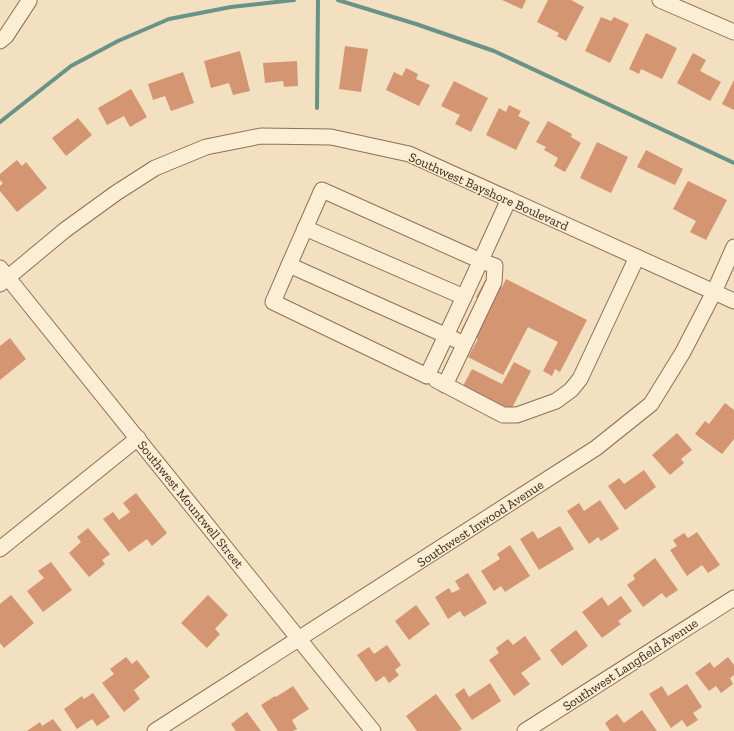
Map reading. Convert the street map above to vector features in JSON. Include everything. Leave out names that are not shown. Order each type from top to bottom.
[{"type":"street","points":[[660,0],[734,32]]},
{"type":"street","points":[[0,41],[6,36],[29,1]]},
{"type":"street","name":"Southwest Bayshore Boulevard","points":[[3,277],[116,193],[156,168],[206,147],[261,136],[331,137],[409,154],[734,301]]},
{"type":"street","points":[[445,385],[494,282],[495,266],[322,190],[273,302],[428,376],[445,385],[503,415],[517,415],[556,401],[571,390],[580,379],[637,257]]},
{"type":"street","points":[[428,376],[509,199]]},
{"type":"street","points":[[305,228],[464,297]]},
{"type":"street","name":"Southwest Inwood Avenue","points":[[155,731],[596,448],[650,404],[683,352],[714,292],[734,247]]},
{"type":"street","points":[[289,265],[464,344]]},
{"type":"street","name":"Southwest Mountwell Street","points":[[3,277],[138,438],[373,731]]},
{"type":"street","points":[[0,549],[138,438]]},
{"type":"street","name":"Southwest Langfield Avenue","points":[[525,731],[734,598]]},
{"type":"building","points":[[502,0],[526,0],[522,9]]},
{"type":"building","points":[[548,0],[571,0],[584,7],[566,41],[557,36],[559,33],[537,22]]},
{"type":"building","points":[[601,17],[611,21],[614,17],[629,24],[610,63],[585,51]]},
{"type":"building","points":[[646,33],[677,48],[662,79],[641,69],[639,74],[629,69]]},
{"type":"building","points":[[345,46],[368,49],[361,92],[339,89]]},
{"type":"building","points":[[240,51],[250,91],[233,95],[229,83],[211,88],[204,61]]},
{"type":"building","points":[[693,53],[706,60],[700,71],[721,82],[710,101],[677,83]]},
{"type":"building","points":[[297,61],[298,86],[284,87],[283,81],[265,83],[263,63]]},
{"type":"building","points":[[406,68],[418,74],[416,79],[430,85],[419,106],[386,90],[394,72],[402,76]]},
{"type":"building","points":[[183,72],[194,103],[171,111],[165,96],[153,100],[148,84]]},
{"type":"building","points":[[734,80],[734,110],[722,104]]},
{"type":"building","points":[[454,81],[488,98],[471,132],[455,124],[460,115],[441,106]]},
{"type":"building","points":[[131,89],[147,117],[130,127],[124,116],[107,125],[98,108]]},
{"type":"building","points":[[509,105],[521,111],[518,116],[530,122],[516,150],[486,135],[499,108],[506,112]]},
{"type":"building","points":[[78,118],[92,135],[66,156],[52,138]]},
{"type":"building","points":[[548,121],[572,134],[571,137],[581,143],[565,172],[554,166],[558,158],[544,150],[546,147],[536,142]]},
{"type":"building","points":[[597,142],[628,157],[611,193],[580,178]]},
{"type":"building","points":[[646,150],[683,169],[675,185],[637,167]]},
{"type":"building","points":[[17,160],[22,166],[26,162],[47,188],[17,212],[0,191],[0,186],[3,183],[0,180],[0,174]]},
{"type":"building","points":[[688,181],[727,200],[706,240],[690,232],[696,221],[673,209]]},
{"type":"building","points":[[486,279],[502,287],[506,279],[587,320],[560,372],[555,369],[552,376],[543,371],[558,342],[528,327],[503,375],[468,357],[478,339],[461,330],[471,312],[485,319],[492,306],[476,297]]},
{"type":"building","points":[[10,338],[26,359],[0,380],[0,346]]},
{"type":"building","points":[[514,362],[531,371],[511,410],[463,386],[472,369],[502,384]]},
{"type":"building","points":[[725,403],[734,410],[734,439],[722,454],[695,434],[705,421],[709,424]]},
{"type":"building","points":[[677,433],[692,450],[681,459],[684,463],[670,475],[652,455]]},
{"type":"building","points":[[644,470],[656,487],[625,510],[608,486],[619,478],[624,484]]},
{"type":"building","points":[[136,493],[167,533],[152,546],[147,539],[129,552],[103,519],[113,512],[119,520],[130,512],[123,503]]},
{"type":"building","points":[[600,500],[619,529],[601,541],[598,537],[589,544],[567,511],[579,503],[584,511]]},
{"type":"building","points":[[560,526],[574,549],[539,570],[520,539],[533,531],[538,539]]},
{"type":"building","points":[[88,528],[110,554],[102,560],[105,564],[89,577],[69,553],[81,542],[77,537]]},
{"type":"building","points":[[697,532],[720,565],[708,573],[702,565],[687,576],[670,550],[677,546],[673,540],[684,533],[688,538]]},
{"type":"building","points":[[510,545],[530,576],[505,592],[501,586],[494,591],[481,571],[500,559],[497,554]]},
{"type":"building","points":[[655,558],[678,590],[666,598],[662,593],[643,607],[627,585],[635,579],[633,575]]},
{"type":"building","points":[[51,562],[72,590],[43,612],[27,591],[44,578],[38,571]]},
{"type":"building","points":[[468,573],[487,603],[464,617],[460,611],[448,619],[435,597],[449,588],[452,593],[460,589],[455,581]]},
{"type":"building","points":[[11,595],[34,623],[4,648],[0,643],[0,604]]},
{"type":"building","points":[[208,595],[228,615],[215,629],[220,634],[207,648],[181,623]]},
{"type":"building","points":[[621,596],[632,611],[618,621],[621,624],[602,638],[582,612],[602,597],[608,606]]},
{"type":"building","points":[[416,605],[430,624],[409,640],[395,621]]},
{"type":"building","points":[[576,630],[588,646],[562,666],[550,650]]},
{"type":"building","points":[[525,636],[541,659],[521,673],[530,684],[514,696],[489,660],[499,653],[496,648],[508,639],[513,645]]},
{"type":"building","points":[[387,645],[401,665],[395,670],[399,675],[389,683],[384,676],[376,682],[357,655],[369,647],[374,654]]},
{"type":"building","points":[[126,657],[132,664],[137,660],[150,677],[134,690],[140,699],[124,712],[102,683],[114,674],[110,669]]},
{"type":"building","points":[[728,657],[734,665],[734,675],[730,678],[733,684],[721,693],[716,686],[709,691],[695,673],[710,662],[714,668]]},
{"type":"building","points":[[490,683],[501,701],[472,720],[455,695],[464,688],[469,697]]},
{"type":"building","points":[[687,684],[702,707],[693,713],[698,720],[687,727],[682,720],[671,728],[649,694],[662,686],[668,696]]},
{"type":"building","points":[[293,686],[309,709],[292,720],[297,729],[293,731],[278,731],[261,705]]},
{"type":"building","points":[[93,693],[110,717],[97,726],[92,719],[77,729],[64,709],[82,696],[84,699]]},
{"type":"building","points":[[436,694],[462,729],[459,731],[417,731],[406,716]]},
{"type":"building","points":[[642,710],[657,731],[610,731],[605,723],[617,714],[624,723]]},
{"type":"building","points":[[247,712],[261,731],[236,731],[231,724]]},
{"type":"building","points":[[53,719],[62,731],[27,731],[40,722],[42,726]]},
{"type":"waterway","points":[[0,122],[71,66],[118,41],[169,19],[231,7],[294,0]]},
{"type":"waterway","points":[[317,108],[318,0]]},
{"type":"waterway","points":[[338,0],[416,24],[494,51],[734,163]]}]
